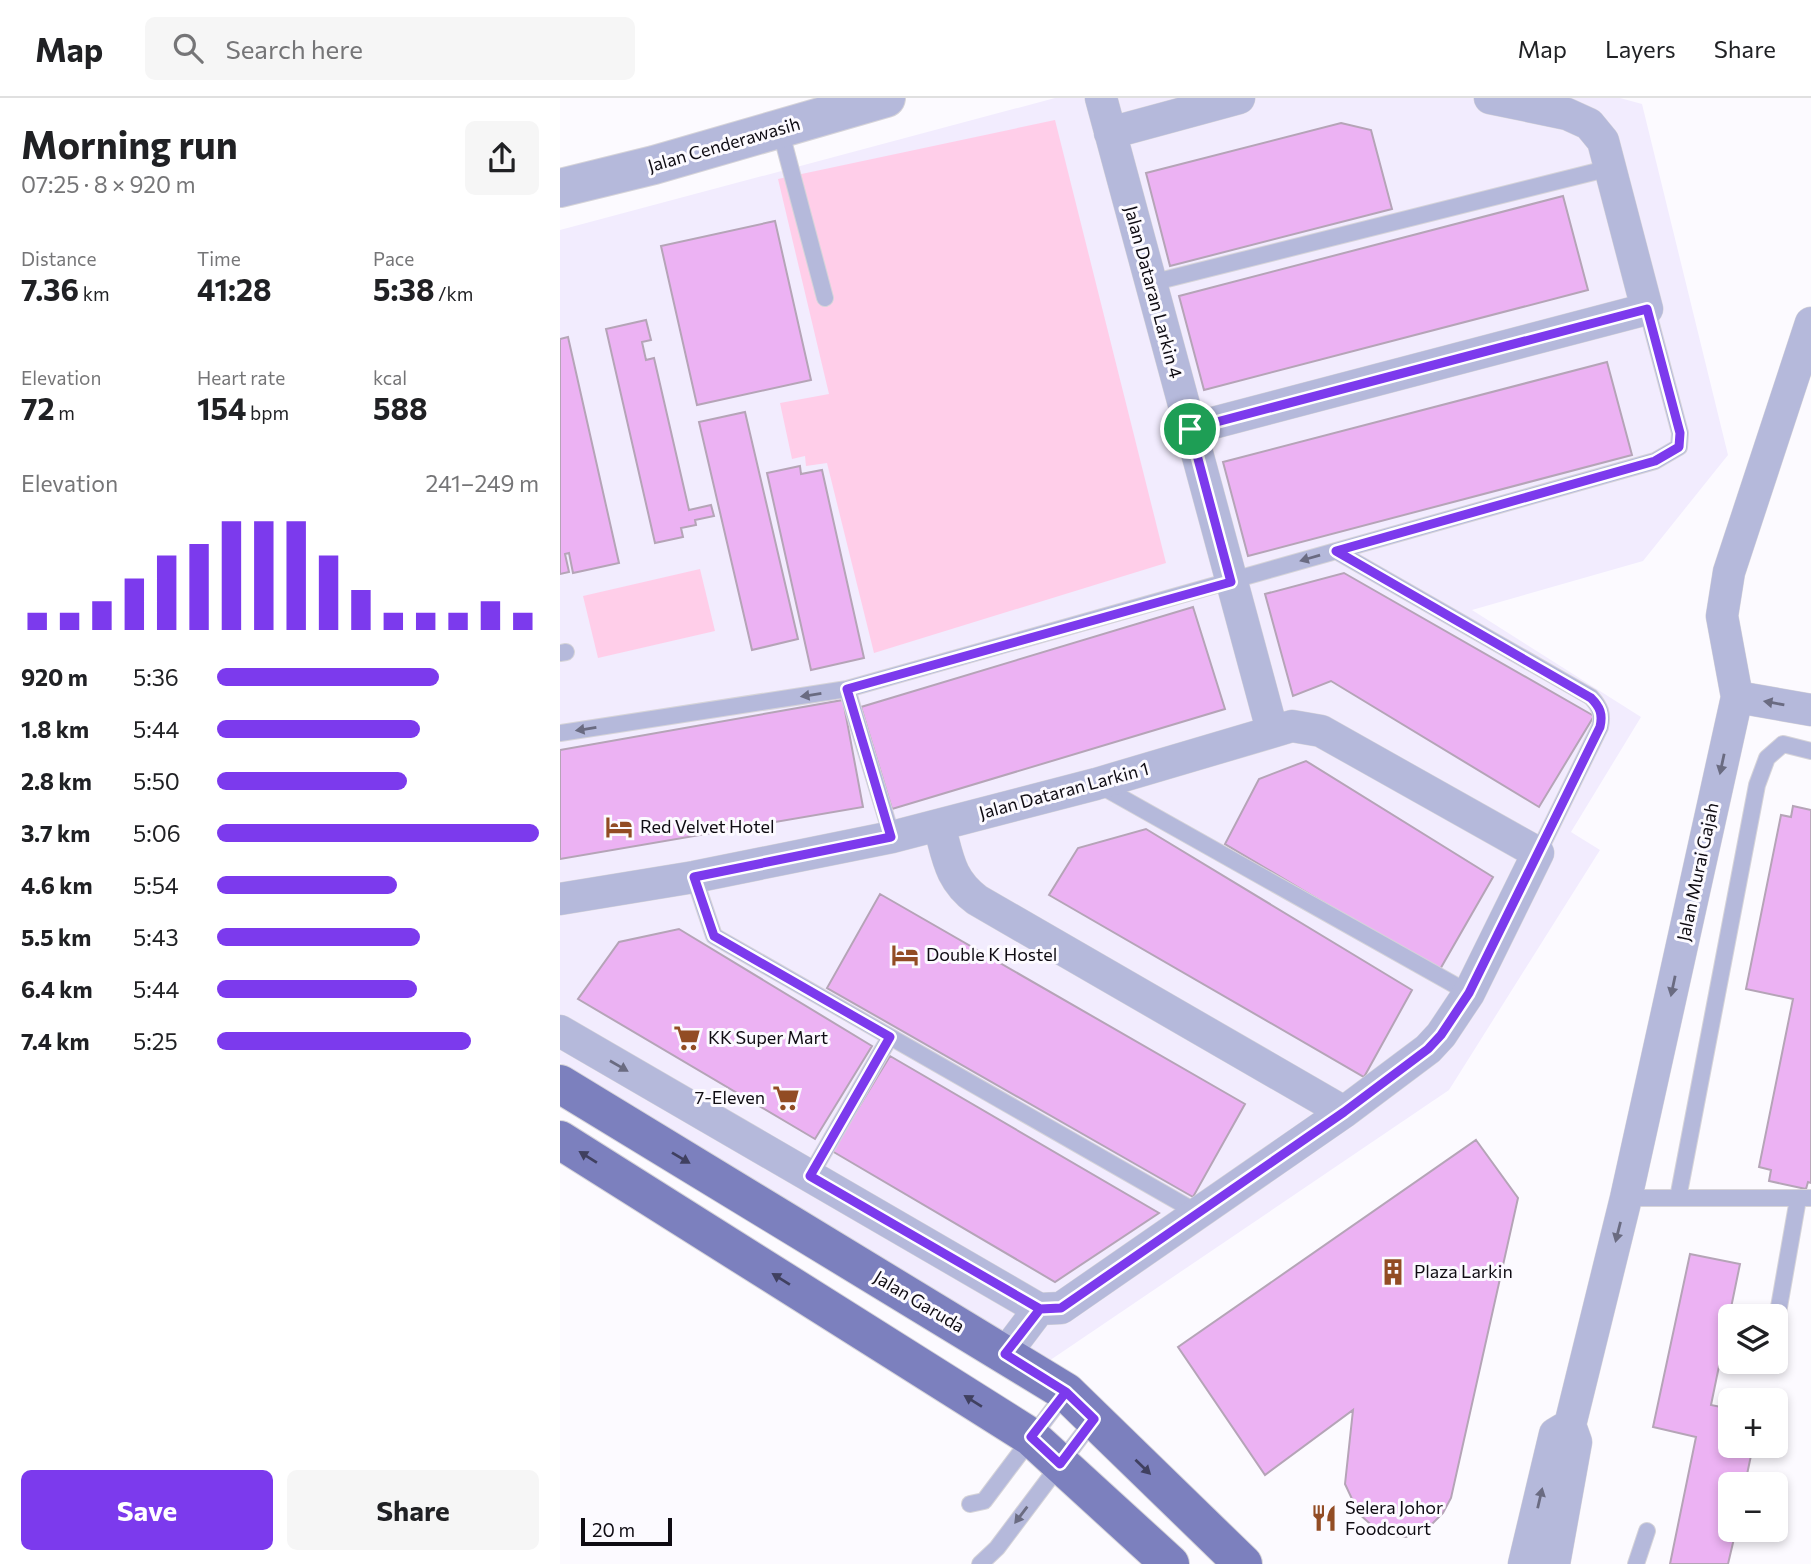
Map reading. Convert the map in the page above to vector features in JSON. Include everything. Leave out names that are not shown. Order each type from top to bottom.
[{"type":"main road","name":"Jalan Garuda","points":[[560,1084],[1066,1392],[1242,1564]]},
{"type":"main road","points":[[560,1140],[1031,1437],[1170,1564]]},
{"type":"street","name":"Jalan Cenderawasih","points":[[560,188],[654,165],[886,98]]},
{"type":"street","name":"Jalan Dataran Larkin 4","points":[[1101,98],[1272,730]]},
{"type":"street","points":[[1110,133],[1239,98]]},
{"type":"street","points":[[1190,429],[1647,309],[1607,155],[1589,124],[1567,114],[1490,98]]},
{"type":"street","name":"Jalan Murai Gajah","points":[[1554,1564],[1576,1442],[1570,1425],[1626,1198],[1737,697],[1722,616],[1729,572],[1809,336]]},
{"type":"street","points":[[1737,697],[1811,710]]},
{"type":"street","name":"Jalan Dataran Larkin 1","points":[[560,899],[694,877],[891,837],[1096,784],[1292,726],[1321,731],[1538,853]]},
{"type":"street","points":[[939,825],[953,873],[961,888],[977,900],[1344,1112]]},
{"type":"street","points":[[560,1031],[1040,1309],[1061,1308],[1344,1112],[1428,1049],[1441,1035],[1469,993],[1538,853]]},
{"type":"street","points":[[1005,1354],[1040,1309]]},
{"type":"street","name":"Jalan Murai Gajah","points":[[1524,1564],[1555,1434],[1570,1425]]},
{"type":"lane","points":[[780,129],[825,298]]},
{"type":"lane","points":[[1151,283],[1607,155]]},
{"type":"lane","points":[[560,733],[847,689],[1655,461],[1679,447],[1680,433],[1647,309]]},
{"type":"lane","points":[[1336,551],[1591,698],[1599,706],[1602,717],[1600,727],[1538,853]]},
{"type":"lane","points":[[847,689],[891,837]]},
{"type":"lane","points":[[1678,1198],[1757,785],[1767,758],[1783,744],[1811,751]]},
{"type":"lane","points":[[1096,784],[1469,993]]},
{"type":"lane","points":[[694,877],[714,936],[1198,1213]]},
{"type":"lane","points":[[810,1176],[890,1037]]},
{"type":"lane","points":[[1626,1198],[1804,1198],[1780,1304]]},
{"type":"lane","points":[[970,1504],[984,1501],[1066,1392]]},
{"type":"lane","points":[[980,1564],[997,1548],[1094,1419]]},
{"type":"lane","points":[[1636,1564],[1647,1531]]},
{"type":"shaded area","points":[[1055,98],[1620,98],[1642,104],[1728,455],[1643,561],[1472,610],[1641,717],[1571,832],[1600,850],[1449,1090],[1043,1365],[560,1063],[560,230]]},
{"type":"shaded area","points":[[1055,120],[1166,563],[874,653],[827,463],[806,466],[805,456],[792,459],[780,403],[829,394],[778,179]]},
{"type":"shaded area","points":[[700,569],[715,631],[598,658],[583,596]]},
{"type":"building","points":[[1341,123],[1371,130],[1392,209],[1170,266],[1146,173]]},
{"type":"building","points":[[1563,196],[1588,290],[1204,390],[1179,296]]},
{"type":"building","points":[[775,221],[811,380],[697,405],[661,246]]},
{"type":"building","points":[[646,320],[651,340],[642,342],[646,360],[654,358],[689,510],[711,505],[714,516],[695,520],[696,525],[681,528],[683,537],[655,543],[606,329]]},
{"type":"building","points":[[568,337],[619,563],[573,573],[569,553],[565,554],[569,572],[560,574],[560,339]]},
{"type":"building","points":[[1607,362],[1632,455],[1248,556],[1223,462]]},
{"type":"building","points":[[745,412],[798,639],[752,650],[699,422]]},
{"type":"building","points":[[800,466],[801,474],[822,470],[864,658],[811,670],[767,473]]},
{"type":"building","points":[[1344,573],[1594,716],[1539,807],[1331,681],[1293,696],[1265,594]]},
{"type":"building","points":[[1193,607],[1225,709],[892,809],[861,707]]},
{"type":"building","points":[[843,700],[863,807],[560,859],[560,750]]},
{"type":"building","points":[[1306,761],[1493,877],[1439,971],[1225,844],[1259,779]]},
{"type":"building","points":[[1793,806],[1811,810],[1811,1183],[1808,1182],[1806,1189],[1769,1181],[1771,1170],[1759,1167],[1793,999],[1746,989],[1781,815],[1791,817]]},
{"type":"building","points":[[1146,829],[1412,990],[1364,1077],[1049,895],[1078,848]]},
{"type":"building","points":[[880,894],[1245,1104],[1193,1197],[827,988]]},
{"type":"building","points":[[679,929],[872,1046],[815,1139],[578,999],[619,942]]},
{"type":"building","points":[[890,1056],[1159,1213],[1055,1282],[832,1151]]},
{"type":"building","name":"Plaza Larkin","points":[[1476,1140],[1518,1198],[1451,1498],[1443,1513],[1430,1526],[1406,1537],[1394,1536],[1376,1529],[1359,1514],[1345,1484],[1353,1410],[1265,1475],[1178,1347]]},
{"type":"building","points":[[1690,1254],[1740,1264],[1732,1304],[1718,1304],[1718,1371],[1711,1405],[1718,1406],[1718,1458],[1750,1458],[1748,1472],[1718,1472],[1718,1542],[1733,1542],[1728,1564],[1670,1564],[1696,1437],[1653,1427]]},
{"type":"place","name":"Red Velvet Hotel","points":[[619,827]]},
{"type":"place","name":"Double K Hostel","points":[[905,955]]},
{"type":"place","name":"KK Super Mart","points":[[687,1038]]},
{"type":"place","name":"7-Eleven","points":[[786,1098]]},
{"type":"place","name":"Plaza Larkin","points":[[1393,1272]]},
{"type":"place","name":"Selera Johor Foodcourt","points":[[1324,1518]]},
{"type":"route","points":[[1190,429],[1231,582],[847,689],[891,837],[694,877],[714,936],[890,1037],[810,1176],[1040,1309],[1005,1354],[1066,1392],[1031,1437],[1060,1464],[1094,1419],[1066,1392],[1005,1354],[1040,1309],[1061,1308],[1344,1112],[1428,1049],[1441,1035],[1469,993],[1600,727],[1602,717],[1599,706],[1591,698],[1336,551],[1655,461],[1679,447],[1680,433],[1647,309],[1190,429]]}]
